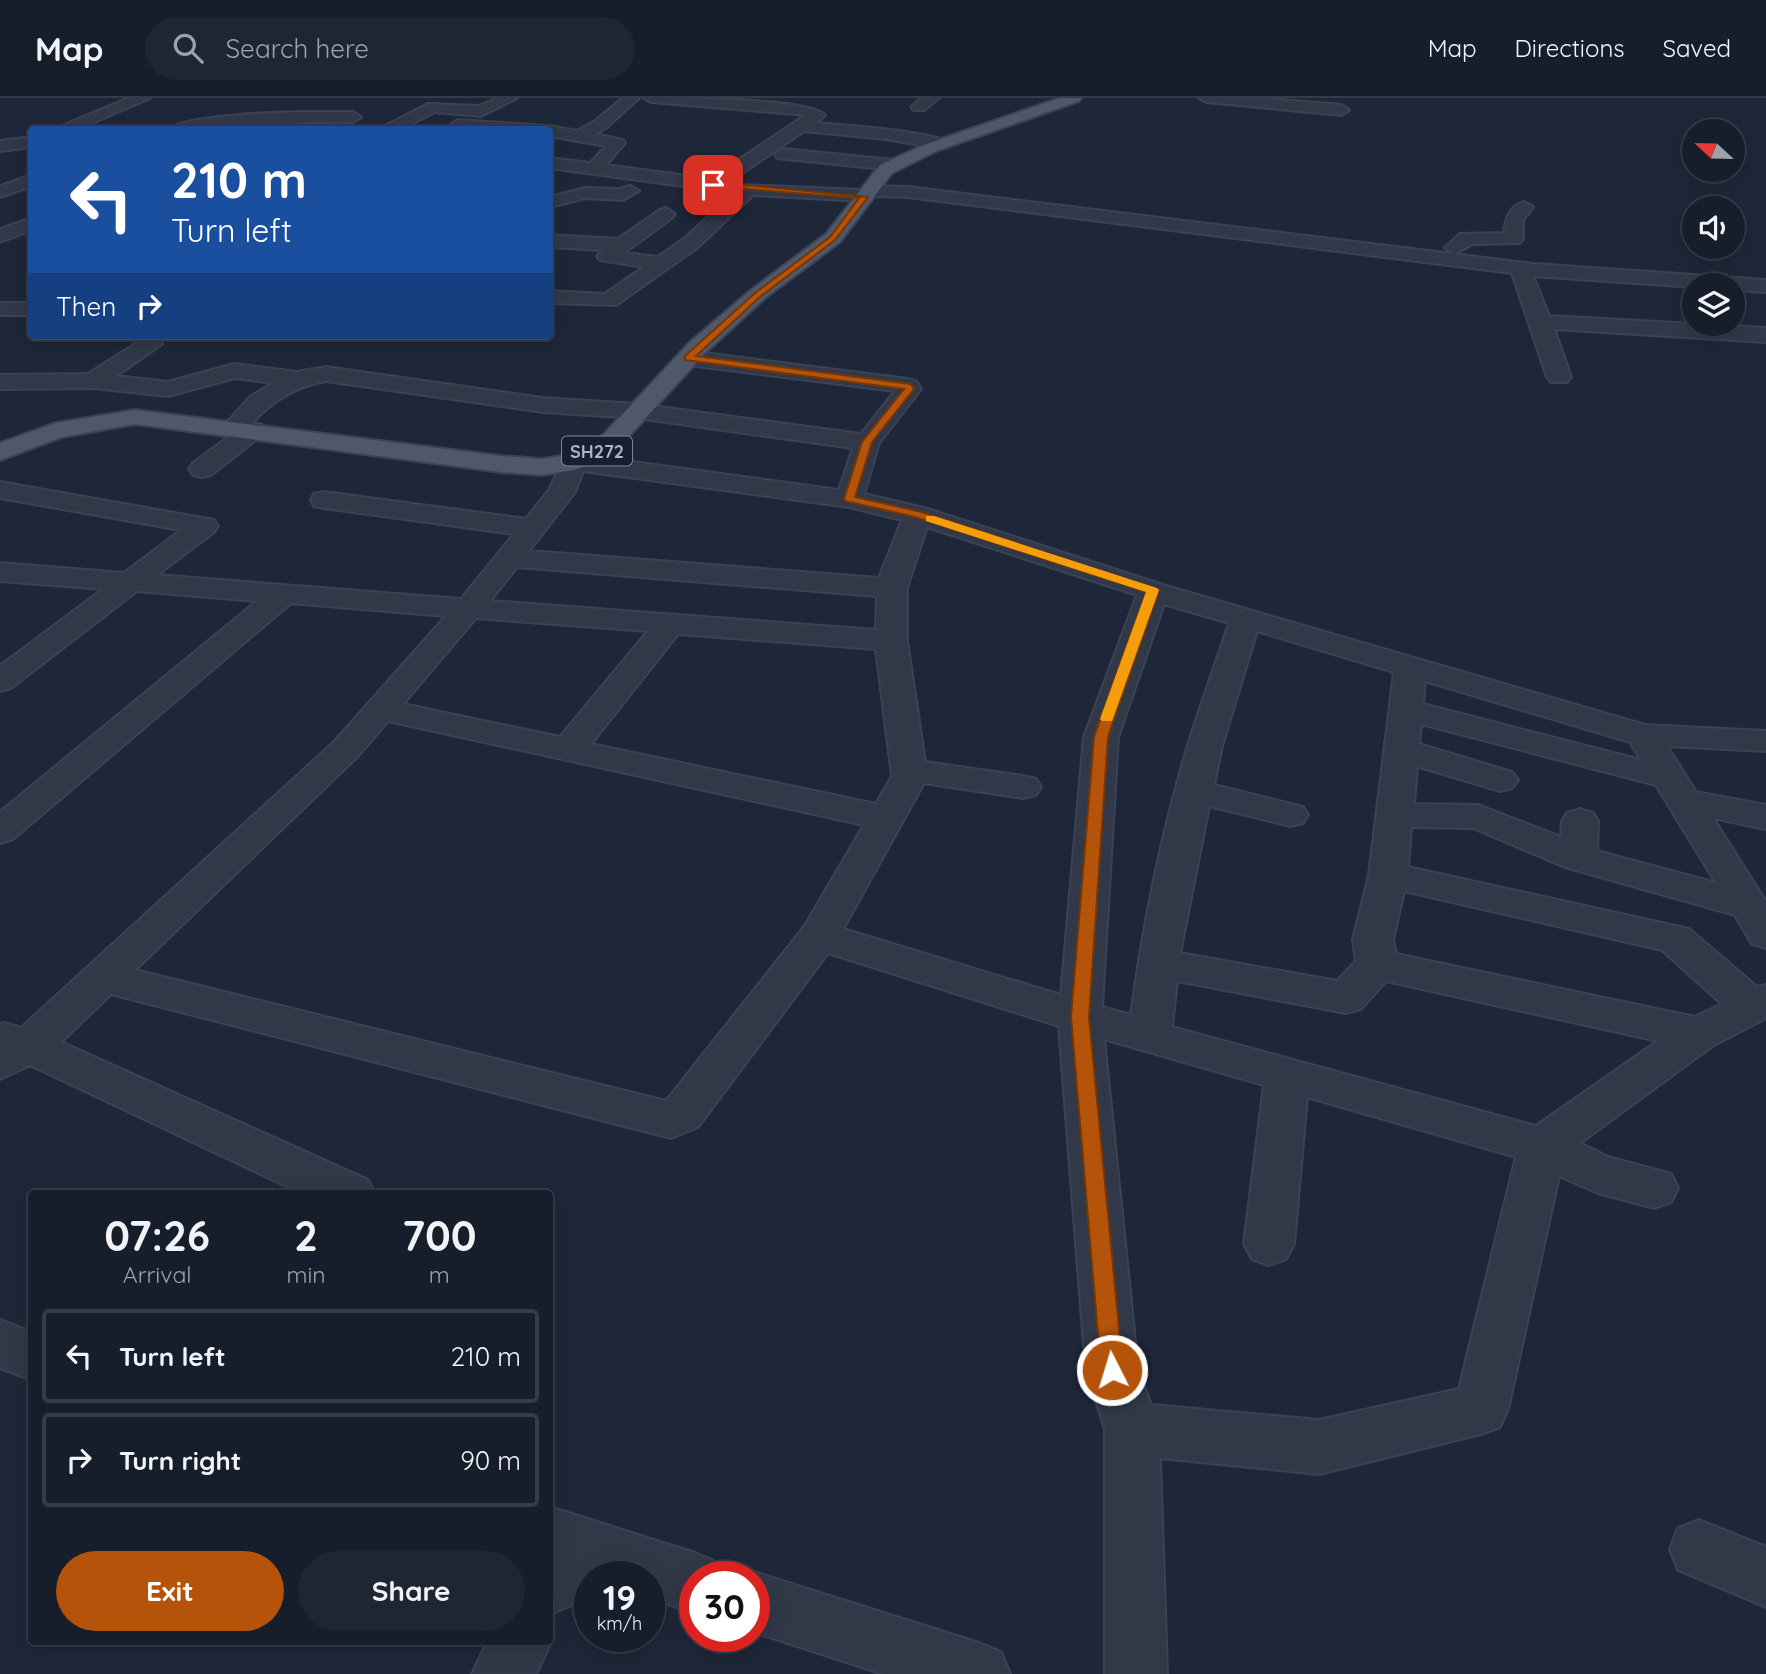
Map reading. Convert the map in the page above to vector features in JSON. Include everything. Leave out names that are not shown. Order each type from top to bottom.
[{"type":"main road","name":"SH272","points":[[0,452],[56,430],[135,417],[501,464],[542,467],[574,462],[590,456],[613,439],[688,358],[758,294],[833,239],[886,169],[942,144],[1074,98]]},
{"type":"street","points":[[70,126],[143,98]]},
{"type":"street","points":[[393,126],[433,107],[481,111],[510,98]]},
{"type":"street","points":[[580,136],[602,123],[632,98]]},
{"type":"street","points":[[651,98],[759,102],[807,110],[817,115],[713,185]]},
{"type":"street","points":[[1206,98],[1341,110]]},
{"type":"street","points":[[470,126],[453,125],[473,111]]},
{"type":"street","points":[[197,126],[286,119],[305,114],[353,117]]},
{"type":"street","points":[[546,126],[557,119],[602,123]]},
{"type":"street","points":[[765,130],[886,134],[942,144]]},
{"type":"street","points":[[553,132],[617,143],[594,169]]},
{"type":"street","points":[[6,145],[20,135],[28,134]]},
{"type":"street","points":[[6,145],[28,142]]},
{"type":"street","points":[[783,154],[893,165]]},
{"type":"street","points":[[553,165],[749,189],[866,194],[908,192],[1520,268],[1766,286]]},
{"type":"street","points":[[553,201],[585,193],[623,195],[652,176]]},
{"type":"street","points":[[4,191],[28,182]]},
{"type":"street","points":[[553,297],[609,301],[691,243],[749,189]]},
{"type":"street","points":[[4,191],[28,192]]},
{"type":"street","points":[[1442,258],[1467,238],[1513,239],[1514,219],[1524,208]]},
{"type":"street","points":[[662,264],[607,256],[666,214]]},
{"type":"street","points":[[0,236],[28,225]]},
{"type":"street","points":[[553,241],[619,245]]},
{"type":"street","points":[[1520,268],[1559,377]]},
{"type":"street","points":[[0,309],[28,309]]},
{"type":"street","points":[[1541,322],[1766,335]]},
{"type":"street","points":[[93,381],[151,344],[151,340]]},
{"type":"street","points":[[688,358],[908,386],[909,389],[867,442],[849,499]]},
{"type":"street","points":[[773,388],[791,370]]},
{"type":"street","points":[[0,382],[93,381],[168,389],[234,371],[297,379],[326,374],[543,405],[637,411],[867,442]]},
{"type":"street","points":[[202,469],[244,429],[258,402],[297,379]]},
{"type":"street","points":[[735,423],[754,405]]},
{"type":"street","points":[[342,1190],[10,1049],[102,977],[346,749],[468,609],[562,492],[574,462],[849,499],[918,515],[1410,668],[1643,735],[1766,741]]},
{"type":"street","points":[[0,490],[204,526],[134,582],[0,681]]},
{"type":"street","points":[[324,500],[532,528]]},
{"type":"street","points":[[102,977],[671,1120],[681,1114],[819,936],[910,776],[891,641],[892,588],[918,515]]},
{"type":"street","points":[[508,558],[892,588]]},
{"type":"street","points":[[0,572],[891,641]]},
{"type":"street","points":[[1136,1674],[1132,1429],[1112,1370],[1080,1017],[1101,737],[1153,590]]},
{"type":"street","points":[[0,831],[285,593]]},
{"type":"street","points":[[1150,1035],[1162,935],[1194,791],[1205,746],[1246,618]]},
{"type":"street","points":[[570,748],[670,624]]},
{"type":"street","points":[[1377,965],[1373,940],[1388,875],[1410,668]]},
{"type":"street","points":[[1513,698],[1513,738]]},
{"type":"street","points":[[379,709],[886,818]]},
{"type":"street","points":[[1405,710],[1513,738],[1766,817]]},
{"type":"street","points":[[1643,735],[1757,920]]},
{"type":"street","points":[[1401,750],[1500,780]]},
{"type":"street","points":[[909,770],[1023,787]]},
{"type":"street","points":[[1194,791],[1290,815]]},
{"type":"street","points":[[1394,815],[1478,817],[1578,858],[1757,920]]},
{"type":"street","points":[[1578,858],[1580,821]]},
{"type":"street","points":[[1132,1429],[1319,1447],[1481,1409],[1542,1146],[1699,1034],[1759,1003],[1675,939],[1388,875]]},
{"type":"street","points":[[819,936],[1080,1017],[1542,1146],[1598,1174],[1654,1188]]},
{"type":"street","points":[[1158,963],[1346,998],[1377,965]]},
{"type":"street","points":[[1377,965],[1699,1034]]},
{"type":"street","points":[[1269,1244],[1287,1073]]},
{"type":"street","points":[[0,1345],[28,1355]]},
{"type":"street","points":[[1699,1549],[1766,1577]]},
{"type":"street","points":[[557,1554],[679,1580]]},
{"type":"street","points":[[770,1607],[979,1674]]},
{"type":"street","points":[[503,1674],[518,1645]]},
{"type":"slow traffic","points":[[930,518],[1153,590],[1107,719]]},
{"type":"route","points":[[713,185],[864,197],[833,239],[758,294],[688,358],[908,386],[909,389],[867,442],[849,499],[918,515],[1153,590],[1101,737],[1080,1017],[1112,1370]]}]
